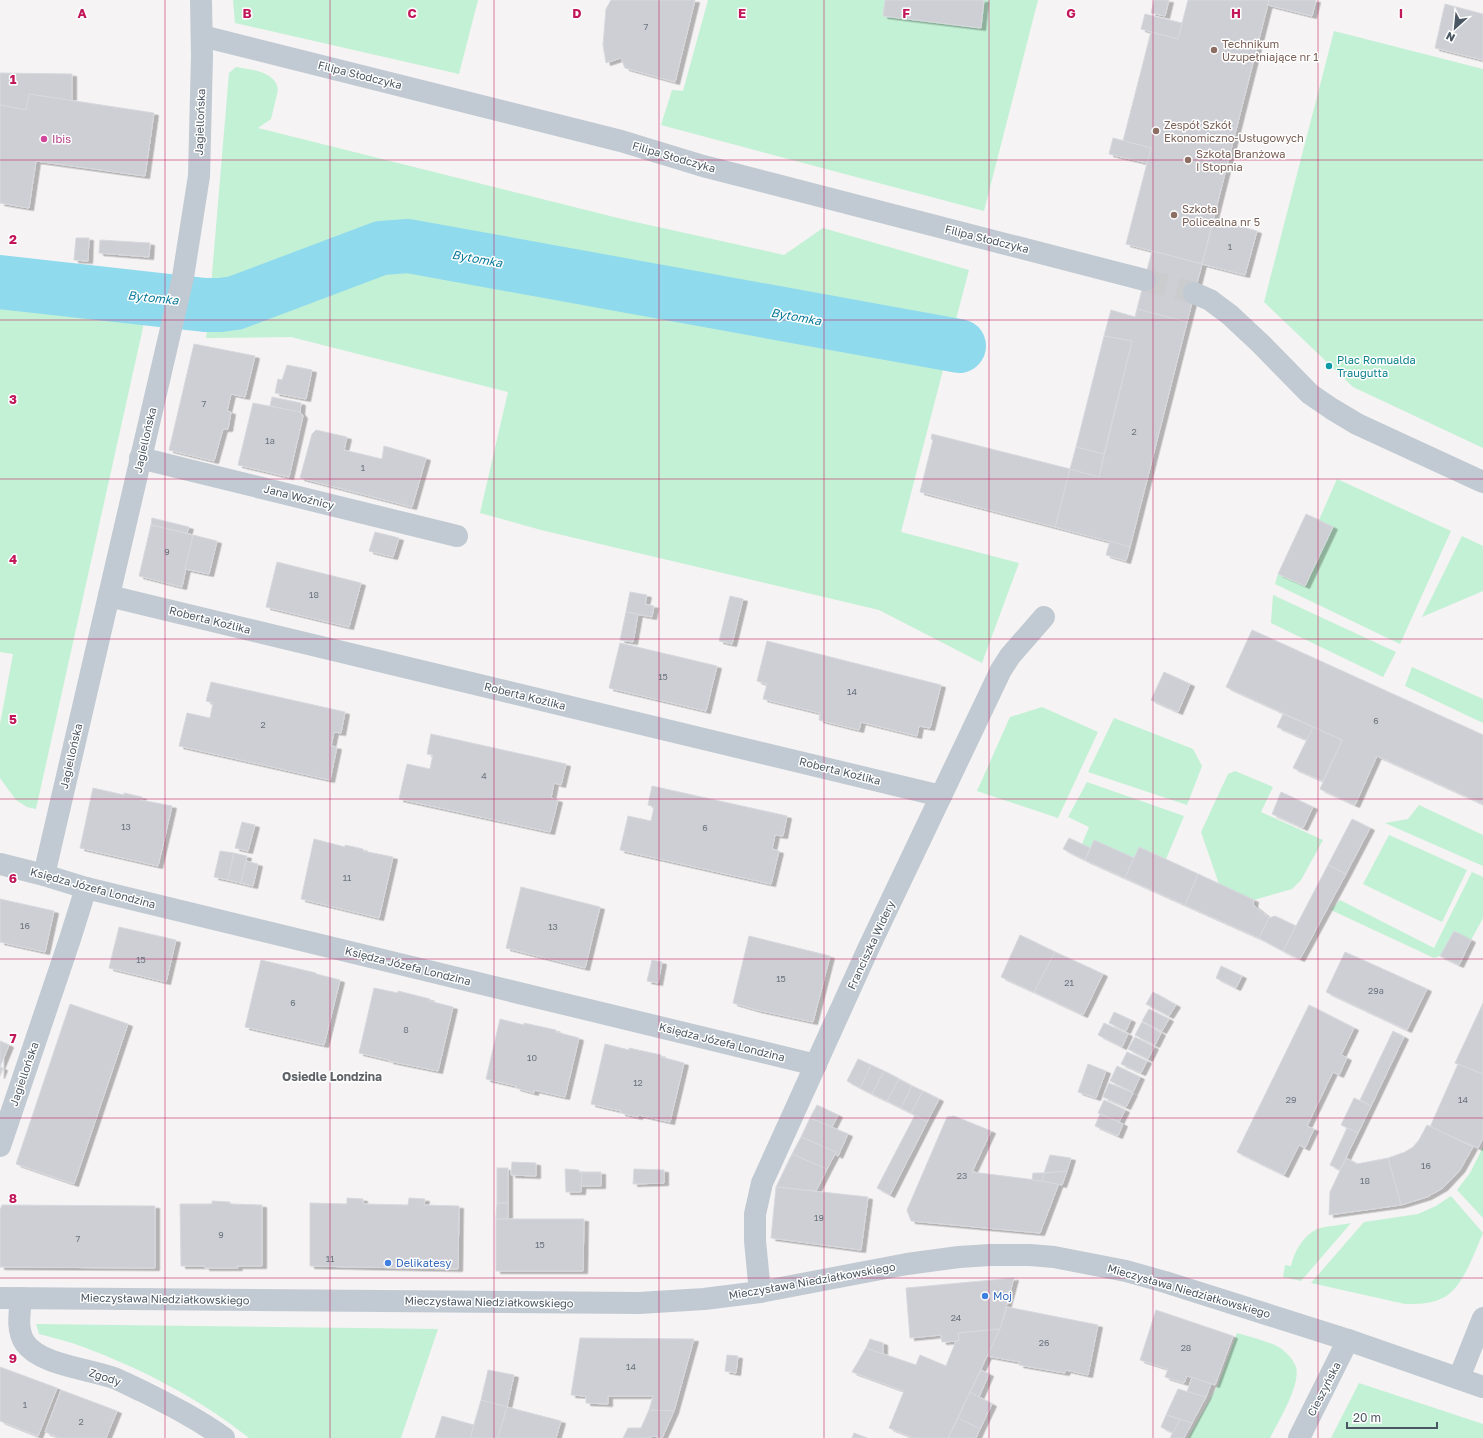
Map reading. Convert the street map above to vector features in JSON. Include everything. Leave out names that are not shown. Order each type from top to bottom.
[{"type":"street","name":"Jagiellońska","points":[[44,875],[183,276],[199,176],[202,36],[201,0]]},
{"type":"street","name":"Filipa Słodczyka","points":[[202,36],[621,141],[703,166],[1145,280]]},
{"type":"street","points":[[1194,293],[1210,300],[1230,315],[1310,394],[1332,409],[1357,424],[1483,482]]},
{"type":"street","name":"Jana Woźnicy","points":[[140,458],[457,536]]},
{"type":"street","name":"Roberta Koźlika","points":[[109,596],[941,796]]},
{"type":"street","name":"Franciszka Widery","points":[[760,1292],[755,1241],[755,1214],[762,1183],[869,947],[1001,670],[1010,656],[1044,617]]},
{"type":"street","name":"Księdza Józefa Londzina","points":[[0,864],[44,875],[86,888],[816,1065]]},
{"type":"street","name":"Jagiellońska","points":[[0,1146],[86,888]]},
{"type":"street","name":"Mieczysława Niedziałkowskiego","points":[[11,1298],[617,1303],[704,1299],[760,1292],[907,1264],[990,1255],[1030,1255],[1079,1261],[1126,1270],[1348,1340],[1483,1387]]},
{"type":"street","name":"Zgody","points":[[11,1298],[19,1319],[21,1332],[25,1342],[34,1351],[48,1359],[121,1382],[200,1421],[224,1438]]},
{"type":"street","points":[[1459,1378],[1483,1318]]},
{"type":"street","name":"Cieszyńska","points":[[1299,1438],[1348,1340]]},
{"type":"green space","points":[[233,0],[478,0],[459,74],[235,23]]},
{"type":"green space","points":[[708,0],[885,0],[884,16],[981,28],[984,0],[1038,0],[984,211],[661,125],[672,90],[683,91]]},
{"type":"green space","points":[[1334,31],[1483,69],[1483,448],[1353,387],[1264,302]]},
{"type":"green space","points":[[236,67],[262,72],[273,79],[276,84],[278,90],[271,119],[258,128],[622,219],[784,255],[823,228],[969,270],[955,323],[917,325],[432,231],[353,243],[218,288],[211,286],[229,73]]},
{"type":"green space","points":[[390,263],[438,268],[944,366],[901,532],[1019,563],[982,663],[879,610],[541,530],[480,513],[508,392],[291,337],[206,338],[208,322],[254,313],[278,306]]},
{"type":"green space","points":[[0,293],[146,314],[36,809],[27,807],[16,800],[0,778],[0,724],[13,654],[0,652]]},
{"type":"green space","points":[[1337,479],[1451,531],[1400,644],[1275,584],[1278,574],[1305,586],[1333,527],[1319,520]]},
{"type":"green space","points":[[1462,536],[1483,546],[1483,591],[1422,617]]},
{"type":"green space","points":[[1273,595],[1396,652],[1383,677],[1271,623]]},
{"type":"green space","points":[[1412,667],[1483,699],[1483,723],[1405,686]]},
{"type":"green space","points":[[1042,707],[1098,732],[1058,818],[977,791],[1010,717]]},
{"type":"green space","points":[[1114,718],[1193,749],[1202,766],[1187,805],[1088,772]]},
{"type":"green space","points":[[1235,771],[1273,787],[1261,812],[1323,840],[1301,880],[1292,889],[1254,900],[1219,884],[1201,832],[1228,774]]},
{"type":"green space","points":[[1087,782],[1184,816],[1166,859],[1139,847],[1134,858],[1094,841],[1090,848],[1082,844],[1089,827],[1068,817]]},
{"type":"green space","points":[[1419,805],[1483,835],[1483,866],[1385,823],[1408,819]]},
{"type":"green space","points":[[1389,835],[1467,870],[1442,922],[1363,884]]},
{"type":"green space","points":[[1472,872],[1483,877],[1483,918],[1471,940],[1454,931],[1440,956],[1434,958],[1331,910],[1340,900],[1434,948]]},
{"type":"green space","points":[[1483,1147],[1483,1218],[1457,1190],[1470,1173]]},
{"type":"green space","points":[[1451,1196],[1483,1233],[1465,1273],[1455,1288],[1445,1297],[1429,1303],[1405,1304],[1311,1283],[1364,1222],[1418,1214],[1436,1206]]},
{"type":"green space","points":[[1351,1223],[1301,1281],[1283,1277],[1285,1265],[1291,1266],[1294,1255],[1303,1240],[1312,1232],[1321,1228]]},
{"type":"green space","points":[[36,1324],[438,1329],[401,1438],[249,1438],[211,1411],[171,1387],[108,1357],[74,1344],[39,1334]]},
{"type":"green space","points":[[1237,1333],[1279,1347],[1292,1360],[1296,1367],[1297,1375],[1288,1403],[1270,1438],[1188,1438],[1218,1385]]},
{"type":"green space","points":[[1359,1383],[1483,1424],[1483,1438],[1331,1438]]},
{"type":"building","points":[[611,0],[695,0],[675,82],[625,68],[621,58],[606,63],[603,45],[606,9]]},
{"type":"building","points":[[885,0],[984,0],[981,28],[883,16]]},
{"type":"building","points":[[1154,0],[1169,0],[1165,16],[1151,13]]},
{"type":"building","points":[[1188,0],[1269,0],[1202,264],[1126,244],[1151,148],[1123,141],[1151,32],[1178,39]]},
{"type":"building","points":[[1269,0],[1316,0],[1312,16],[1268,5]]},
{"type":"building","points":[[1445,4],[1483,14],[1483,60],[1435,48]]},
{"type":"building","points":[[1145,14],[1182,23],[1178,39],[1141,29]]},
{"type":"building","points":[[0,73],[72,74],[72,101],[29,94],[26,110],[0,105]]},
{"type":"building","points":[[29,94],[154,113],[145,176],[36,161],[29,208],[0,203],[0,105],[26,110]]},
{"type":"building","points":[[1113,138],[1151,148],[1147,163],[1109,154]]},
{"type":"building","points":[[1214,219],[1257,231],[1245,275],[1202,264]]},
{"type":"building","points":[[76,238],[89,238],[88,261],[74,260]]},
{"type":"building","points":[[100,240],[150,243],[149,257],[99,253]]},
{"type":"building","points":[[1152,251],[1202,264],[1187,322],[1137,309]]},
{"type":"building","points":[[1137,309],[1187,322],[1130,547],[1055,527],[1070,469],[1099,477],[1132,341],[1104,336],[1111,310],[1135,317]]},
{"type":"building","points":[[1104,336],[1132,341],[1104,454],[1076,447]]},
{"type":"building","points":[[194,344],[255,356],[245,397],[231,394],[227,411],[231,412],[228,429],[223,429],[214,461],[169,450]]},
{"type":"building","points":[[287,365],[312,370],[306,399],[275,393],[278,379],[282,380]]},
{"type":"building","points":[[272,397],[301,403],[300,412],[270,406]]},
{"type":"building","points":[[253,403],[300,412],[303,416],[289,477],[238,465]]},
{"type":"building","points":[[316,430],[347,437],[344,450],[382,459],[384,446],[426,458],[412,507],[300,478],[312,434]]},
{"type":"building","points":[[932,434],[1070,469],[1055,527],[920,492],[933,440],[931,439]]},
{"type":"building","points":[[1076,447],[1104,454],[1099,477],[1070,469]]},
{"type":"building","points":[[1306,514],[1333,527],[1305,586],[1278,574]]},
{"type":"building","points":[[152,518],[189,527],[187,533],[151,525]]},
{"type":"building","points":[[151,525],[193,535],[182,587],[139,576]]},
{"type":"building","points":[[375,532],[399,538],[393,557],[369,551]]},
{"type":"building","points":[[193,535],[217,541],[209,574],[185,569]]},
{"type":"building","points":[[1110,541],[1130,547],[1126,561],[1106,555]]},
{"type":"building","points":[[277,562],[361,583],[349,627],[266,607]]},
{"type":"building","points":[[630,592],[647,595],[645,604],[654,606],[652,617],[626,612]]},
{"type":"building","points":[[730,596],[743,599],[732,644],[719,641]]},
{"type":"building","points":[[626,612],[638,614],[633,642],[620,640]]},
{"type":"building","points":[[1252,630],[1483,735],[1483,804],[1377,756],[1355,805],[1320,789],[1342,740],[1226,687]]},
{"type":"building","points":[[767,641],[941,685],[930,728],[919,726],[917,736],[861,722],[859,730],[819,720],[820,713],[763,699],[767,684],[757,681]]},
{"type":"building","points":[[620,643],[717,666],[706,711],[609,688]]},
{"type":"building","points":[[1164,672],[1190,684],[1178,712],[1151,700]]},
{"type":"building","points":[[211,682],[345,712],[341,733],[334,732],[331,746],[337,747],[330,780],[179,746],[187,713],[210,718],[213,703],[206,701]]},
{"type":"building","points":[[1283,714],[1313,727],[1307,740],[1277,727]]},
{"type":"building","points":[[1313,727],[1342,740],[1323,781],[1293,768]]},
{"type":"building","points":[[431,734],[566,764],[561,785],[554,783],[551,798],[558,800],[550,832],[399,799],[407,764],[430,769],[433,755],[427,754]]},
{"type":"building","points":[[652,786],[787,816],[783,836],[775,835],[772,849],[779,851],[771,884],[620,850],[628,816],[651,821],[654,807],[648,805]]},
{"type":"building","points":[[93,788],[124,795],[124,793],[142,797],[141,800],[172,806],[158,866],[80,848]]},
{"type":"building","points":[[1281,792],[1313,807],[1303,828],[1272,814]]},
{"type":"building","points":[[1352,819],[1370,828],[1346,874],[1328,865]]},
{"type":"building","points":[[242,822],[255,825],[248,851],[235,848]]},
{"type":"building","points":[[1069,838],[1090,848],[1085,860],[1063,849]]},
{"type":"building","points":[[314,839],[393,857],[379,918],[301,899]]},
{"type":"building","points":[[1094,840],[1134,858],[1125,878],[1085,860]]},
{"type":"building","points":[[1139,847],[1198,874],[1185,905],[1125,878]]},
{"type":"building","points":[[220,851],[234,853],[228,880],[214,877]]},
{"type":"building","points":[[234,853],[247,856],[241,883],[228,880]]},
{"type":"building","points":[[246,861],[258,864],[253,886],[241,883]]},
{"type":"building","points":[[1328,865],[1346,874],[1300,959],[1283,951]]},
{"type":"building","points":[[1198,874],[1254,900],[1253,905],[1269,918],[1259,938],[1185,905]]},
{"type":"building","points":[[521,887],[600,907],[585,968],[506,948]]},
{"type":"building","points":[[0,899],[54,911],[45,952],[0,942]]},
{"type":"building","points":[[1275,916],[1296,926],[1283,951],[1259,938],[1269,918]]},
{"type":"building","points":[[119,927],[176,940],[166,982],[109,968]]},
{"type":"building","points":[[1454,931],[1471,940],[1459,965],[1440,956]]},
{"type":"building","points":[[1020,935],[1055,952],[1034,992],[1001,977]]},
{"type":"building","points":[[749,936],[830,956],[813,1022],[757,1010],[733,1003]]},
{"type":"building","points":[[1055,952],[1103,974],[1083,1015],[1034,992]]},
{"type":"building","points":[[1345,952],[1427,989],[1407,1030],[1326,992]]},
{"type":"building","points":[[261,960],[340,980],[324,1045],[245,1027]]},
{"type":"building","points":[[652,960],[662,962],[658,983],[647,981]]},
{"type":"building","points":[[1221,966],[1242,976],[1236,988],[1216,978]]},
{"type":"building","points":[[374,988],[398,993],[398,991],[430,999],[429,1001],[453,1007],[438,1071],[359,1053]]},
{"type":"building","points":[[1153,992],[1176,1005],[1169,1016],[1146,1004]]},
{"type":"building","points":[[1483,1003],[1483,1074],[1455,1063]]},
{"type":"building","points":[[70,1004],[128,1024],[74,1184],[16,1164]]},
{"type":"building","points":[[1309,1005],[1354,1028],[1341,1055],[1347,1058],[1339,1075],[1333,1072],[1307,1126],[1314,1129],[1305,1148],[1299,1145],[1284,1175],[1237,1152]]},
{"type":"building","points":[[1149,1009],[1169,1019],[1162,1031],[1142,1021]]},
{"type":"building","points":[[1114,1012],[1131,1020],[1126,1031],[1109,1023]]},
{"type":"building","points":[[500,1019],[524,1025],[524,1023],[556,1030],[556,1032],[579,1038],[565,1097],[534,1090],[534,1093],[516,1088],[516,1086],[486,1079]]},
{"type":"building","points":[[1142,1022],[1161,1033],[1155,1045],[1135,1035]]},
{"type":"building","points":[[1104,1023],[1128,1034],[1122,1047],[1098,1035]]},
{"type":"building","points":[[1393,1031],[1404,1037],[1371,1106],[1360,1100]]},
{"type":"building","points":[[1135,1037],[1154,1047],[1148,1059],[1128,1049]]},
{"type":"building","points":[[0,1041],[9,1045],[0,1067]]},
{"type":"building","points":[[605,1044],[629,1050],[629,1048],[661,1055],[661,1057],[684,1063],[670,1122],[639,1115],[638,1117],[621,1113],[621,1111],[591,1104]]},
{"type":"building","points":[[1127,1052],[1147,1061],[1141,1073],[1121,1064]]},
{"type":"building","points":[[858,1059],[871,1065],[860,1088],[847,1081]]},
{"type":"building","points":[[1088,1064],[1106,1071],[1096,1098],[1078,1092]]},
{"type":"building","points":[[1458,1064],[1483,1074],[1483,1138],[1478,1148],[1430,1127]]},
{"type":"building","points":[[871,1065],[884,1071],[872,1094],[860,1088]]},
{"type":"building","points":[[1117,1066],[1140,1077],[1133,1092],[1110,1081]]},
{"type":"building","points":[[0,1067],[3,1068],[0,1076]]},
{"type":"building","points":[[884,1071],[899,1079],[887,1101],[872,1094]]},
{"type":"building","points":[[899,1079],[912,1086],[901,1108],[887,1101]]},
{"type":"building","points":[[1109,1083],[1133,1093],[1126,1107],[1103,1097]]},
{"type":"building","points":[[912,1086],[923,1091],[911,1113],[901,1108]]},
{"type":"building","points":[[923,1091],[939,1099],[927,1122],[911,1113]]},
{"type":"building","points":[[1354,1098],[1371,1106],[1358,1133],[1341,1125]]},
{"type":"building","points":[[1104,1100],[1125,1110],[1119,1122],[1098,1113]]},
{"type":"building","points":[[817,1105],[838,1115],[832,1127],[810,1118]]},
{"type":"building","points":[[1100,1114],[1123,1124],[1118,1136],[1095,1126]]},
{"type":"building","points":[[915,1115],[927,1122],[890,1195],[877,1188]]},
{"type":"building","points":[[954,1116],[991,1131],[972,1172],[1059,1183],[1040,1233],[911,1221],[907,1210],[947,1117]]},
{"type":"building","points":[[810,1118],[848,1134],[838,1156],[835,1154],[836,1152],[801,1137]]},
{"type":"building","points":[[1427,1125],[1473,1147],[1460,1170],[1443,1188],[1427,1197],[1401,1205],[1388,1158],[1405,1152],[1413,1147],[1419,1140]]},
{"type":"building","points":[[1347,1128],[1358,1133],[1340,1170],[1330,1165]]},
{"type":"building","points":[[801,1137],[836,1152],[827,1169],[792,1154]]},
{"type":"building","points":[[792,1154],[827,1169],[816,1191],[776,1187]]},
{"type":"building","points":[[1050,1155],[1071,1158],[1067,1171],[1044,1173]]},
{"type":"building","points":[[1346,1158],[1357,1164],[1388,1158],[1401,1205],[1329,1215],[1330,1192]]},
{"type":"building","points":[[512,1162],[536,1163],[536,1176],[511,1175]]},
{"type":"building","points":[[497,1168],[508,1168],[508,1203],[497,1203]]},
{"type":"building","points":[[565,1169],[579,1170],[579,1172],[582,1172],[581,1192],[566,1192]]},
{"type":"building","points":[[634,1169],[664,1170],[664,1183],[633,1184]]},
{"type":"building","points":[[1067,1171],[1062,1185],[1042,1181],[1044,1173]]},
{"type":"building","points":[[582,1172],[601,1172],[601,1186],[581,1186]]},
{"type":"building","points":[[1033,1173],[1044,1173],[1042,1181],[1032,1180]]},
{"type":"building","points":[[776,1187],[868,1197],[861,1250],[771,1238]]},
{"type":"building","points":[[347,1198],[363,1199],[363,1204],[408,1205],[409,1198],[425,1199],[424,1205],[459,1206],[458,1269],[310,1266],[310,1203],[347,1204]]},
{"type":"building","points":[[212,1201],[230,1202],[230,1204],[262,1205],[262,1266],[205,1268],[205,1266],[181,1266],[180,1204],[212,1204]]},
{"type":"building","points":[[497,1203],[508,1203],[508,1219],[496,1219]]},
{"type":"building","points":[[2,1205],[155,1206],[155,1268],[0,1267],[0,1210]]},
{"type":"building","points":[[496,1219],[584,1219],[583,1271],[496,1271]]},
{"type":"building","points":[[1014,1278],[1000,1329],[958,1333],[959,1341],[942,1342],[941,1335],[910,1338],[906,1288]]},
{"type":"building","points":[[1007,1307],[1098,1325],[1088,1375],[1066,1370],[1065,1373],[1019,1365],[1020,1362],[987,1356],[1000,1329]]},
{"type":"building","points":[[1156,1310],[1233,1336],[1215,1385],[1187,1376],[1184,1383],[1165,1377],[1168,1369],[1140,1360]]},
{"type":"building","points":[[1000,1329],[948,1438],[914,1438],[889,1428],[904,1391],[852,1372],[866,1348],[916,1365],[920,1355],[946,1366],[956,1341],[959,1341],[958,1333]]},
{"type":"building","points":[[580,1338],[694,1339],[674,1411],[649,1410],[653,1396],[608,1396],[608,1404],[586,1403],[586,1396],[571,1395]]},
{"type":"building","points":[[870,1339],[883,1343],[883,1354],[866,1348]]},
{"type":"building","points":[[727,1355],[738,1356],[736,1373],[725,1371]]},
{"type":"building","points":[[0,1367],[57,1388],[38,1436],[0,1421]]},
{"type":"building","points":[[488,1370],[514,1375],[507,1407],[481,1400]]},
{"type":"building","points":[[981,1370],[989,1374],[979,1397],[970,1392]]},
{"type":"building","points":[[1192,1377],[1211,1384],[1206,1397],[1187,1392]]},
{"type":"building","points":[[1178,1389],[1206,1397],[1192,1423],[1166,1415]]},
{"type":"building","points":[[61,1390],[117,1411],[106,1438],[61,1438],[45,1432]]},
{"type":"building","points":[[970,1392],[992,1404],[980,1429],[958,1418]]},
{"type":"building","points":[[481,1400],[507,1407],[498,1438],[470,1438]]},
{"type":"building","points":[[507,1407],[561,1421],[556,1438],[498,1438]]},
{"type":"building","points":[[649,1410],[674,1411],[662,1438],[654,1436],[647,1438],[623,1438],[628,1428],[641,1428]]},
{"type":"building","points":[[1166,1415],[1180,1419],[1173,1433],[1161,1427]]},
{"type":"building","points":[[442,1416],[474,1425],[470,1438],[435,1438]]},
{"type":"building","points":[[958,1418],[980,1429],[976,1438],[948,1438]]},
{"type":"building","points":[[1180,1419],[1192,1423],[1184,1438],[1170,1438]]},
{"type":"building","points":[[854,1433],[867,1438],[852,1438]]},
{"type":"waterway","name":"Bytomka","points":[[0,282],[205,305],[220,305],[235,303],[381,248],[408,246],[959,346]]},
{"type":"tunnel","points":[[1145,280],[1194,293]]},
{"type":"place","name":"Technikum Uzupełniające nr 1","points":[[1214,50]]},
{"type":"place","name":"Zespół Szkół Ekonomiczno-Usługowych","points":[[1156,131]]},
{"type":"place","name":"Ibis","points":[[44,139]]},
{"type":"place","name":"Szkoła Branżowa I Stopnia","points":[[1188,160]]},
{"type":"place","name":"Szkoła Policealna nr 5","points":[[1174,215]]},
{"type":"place","name":"Plac Romualda Traugutta","points":[[1329,366]]},
{"type":"place","name":"Delikatesy","points":[[388,1263]]},
{"type":"place","name":"Moj","points":[[985,1296]]},
{"type":"district","name":"Osiedle Londzina","points":[[332,1077]]}]
